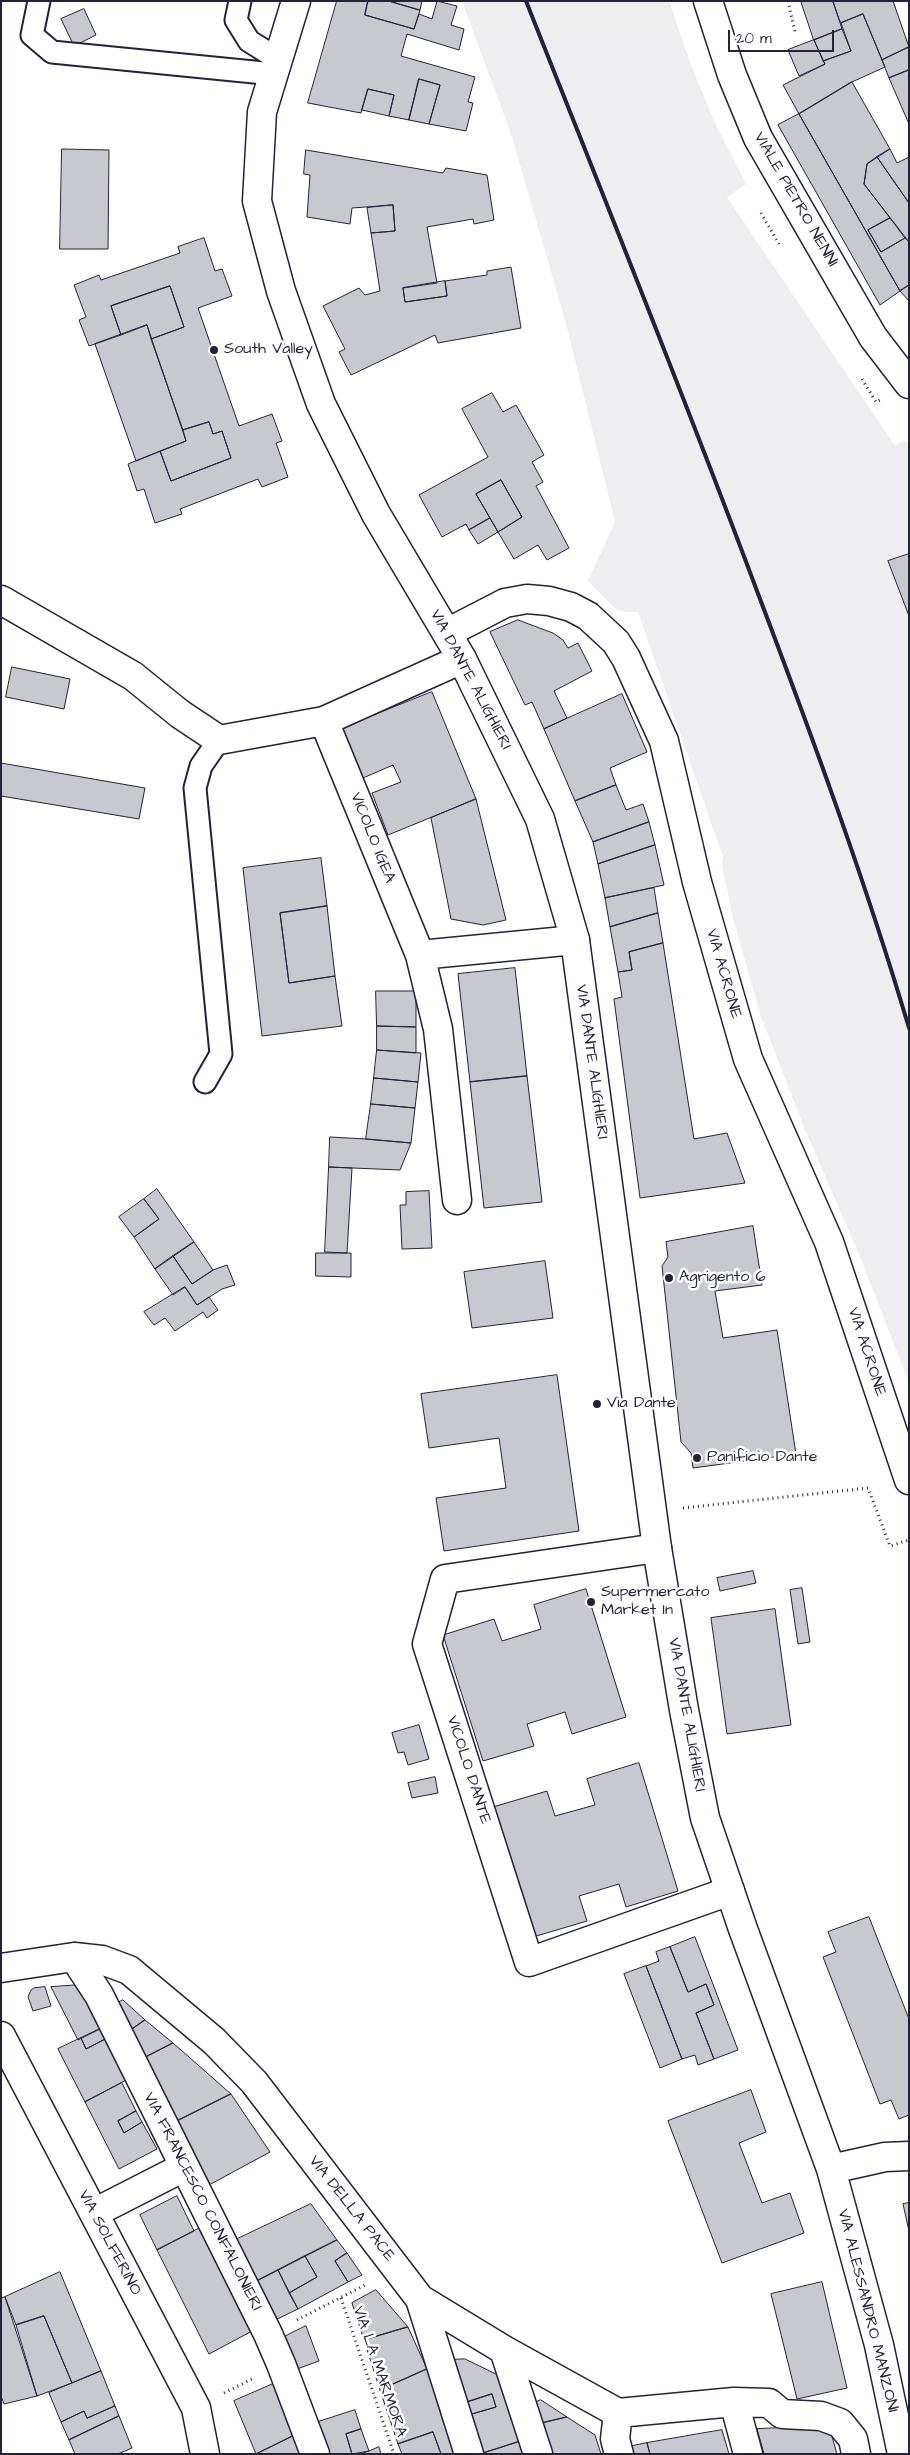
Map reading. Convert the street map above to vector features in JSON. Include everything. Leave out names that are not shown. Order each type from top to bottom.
[{"type":"street","name":"VIA DANTE ALIGHIERI","points":[[296,1],[262,112],[257,201],[281,292],[321,404],[376,514],[462,659],[540,819],[575,940],[657,1548],[684,1710],[705,1818],[831,2169]]},
{"type":"street","name":"VIALE PIETRO NENNI","points":[[708,1],[732,75],[758,138],[873,337],[909,384]]},
{"type":"street","name":"VIA ACRONE","points":[[447,633],[505,603],[527,599],[549,601],[571,607],[588,616],[616,642],[626,658],[664,741],[697,882],[748,1059],[829,1242],[909,1480]]},
{"type":"street","points":[[1,600],[133,676],[180,714],[219,740],[324,721],[462,659]]},
{"type":"street","name":"VICOLO IGEA","points":[[324,721],[420,955],[438,1029],[457,1200]]},
{"type":"street","points":[[420,955],[575,940]]},
{"type":"street","name":"VICOLO DANTE","points":[[657,1548],[445,1579],[427,1644],[529,1962],[730,1891]]},
{"type":"street","name":"VIA DELLA PACE","points":[[1,1968],[74,1957],[102,1960],[129,1970],[214,2041],[254,2082],[420,2299],[504,2350],[618,2413]]},
{"type":"street","name":"VIA FRANCESCO CONFALONIERI","points":[[74,1957],[99,1995],[268,2334],[282,2364],[315,2454]]},
{"type":"street","name":"VIA SOLFERINO","points":[[1,2036],[196,2408],[205,2454]]},
{"type":"street","points":[[831,2169],[885,2157],[909,2156]]},
{"type":"street","points":[[94,2213],[184,2167]]},
{"type":"street","name":"VIA ALESSANDRO MANZONI","points":[[831,2169],[879,2346],[902,2454]]},
{"type":"street","points":[[420,2299],[469,2454]]},
{"type":"street","points":[[504,2350],[538,2454]]},
{"type":"street","points":[[734,2402],[748,2454]]},
{"type":"street","points":[[619,2454],[615,2439],[618,2413],[734,2402],[769,2403],[782,2414],[831,2418],[848,2430],[853,2439],[856,2454]]},
{"type":"lane","points":[[38,1],[32,35],[52,52],[276,67]]},
{"type":"lane","points":[[240,1],[236,20],[249,41],[276,67]]},
{"type":"lane","points":[[205,1082],[221,1054],[194,788],[201,766],[219,740]]},
{"type":"path","points":[[788,1],[795,32]]},
{"type":"path","points":[[652,1511],[868,1488],[890,1546],[909,1540]]},
{"type":"path","points":[[268,2334],[396,2268]]},
{"type":"path","name":"VIA LA MARMORA","points":[[341,2298],[394,2454]]},
{"type":"path","points":[[196,2408],[282,2364]]},
{"type":"shaded area","points":[[462,1],[669,1],[691,65],[715,123],[746,184],[727,197],[895,446],[904,440],[909,444],[909,554],[888,561],[909,616],[909,1383],[861,1259],[804,1127],[760,1014],[733,918],[722,866],[723,857],[638,612],[626,612],[616,609],[588,581],[615,522],[565,320],[511,134]]},
{"type":"building","points":[[337,1],[368,1],[365,15],[414,29],[419,14],[432,19],[437,1],[457,6],[451,25],[464,29],[459,50],[407,34],[401,56],[475,77],[468,102],[473,103],[466,131],[429,124],[440,85],[419,79],[409,120],[389,116],[394,95],[368,89],[361,113],[308,103]]},
{"type":"building","points":[[368,1],[389,1],[420,10],[414,29],[365,15]]},
{"type":"building","points":[[389,1],[422,1],[420,10]]},
{"type":"building","points":[[801,1],[833,1],[842,29],[814,40]]},
{"type":"building","points":[[833,1],[893,1],[909,47],[882,60],[863,14],[841,23]]},
{"type":"building","points":[[84,9],[96,35],[74,46],[61,19]]},
{"type":"building","points":[[863,14],[885,67],[852,82],[799,114],[783,85],[825,64],[823,61],[851,51],[841,23]]},
{"type":"building","points":[[842,29],[851,51],[823,61],[814,40]]},
{"type":"building","points":[[814,40],[825,64],[799,76],[788,50]]},
{"type":"building","points":[[909,47],[909,70],[889,78],[882,60]]},
{"type":"building","points":[[909,70],[909,124],[889,78]]},
{"type":"building","points":[[419,79],[440,85],[429,124],[409,120]]},
{"type":"building","points":[[852,82],[890,149],[867,164],[864,184],[890,218],[868,230],[881,252],[905,238],[909,242],[909,285],[900,291],[799,114]]},
{"type":"building","points":[[368,89],[394,95],[389,116],[362,110]]},
{"type":"building","points":[[799,114],[900,291],[880,305],[778,125]]},
{"type":"building","points":[[62,149],[109,150],[108,249],[60,249]]},
{"type":"building","points":[[890,149],[897,163],[909,157],[909,203],[877,157]]},
{"type":"building","points":[[306,150],[443,173],[446,168],[487,175],[494,220],[474,224],[473,219],[427,227],[437,283],[403,288],[405,302],[447,296],[445,281],[487,275],[487,271],[511,267],[521,328],[438,343],[435,335],[351,375],[339,352],[345,349],[323,306],[359,288],[365,295],[380,291],[371,233],[395,231],[393,205],[352,208],[350,224],[307,217],[310,175],[304,174]]},
{"type":"building","points":[[877,157],[909,203],[909,242],[864,184],[867,164]]},
{"type":"building","points":[[393,205],[395,231],[371,233],[367,208]]},
{"type":"building","points":[[890,218],[905,238],[881,252],[868,230]]},
{"type":"building","points":[[204,238],[215,271],[222,269],[232,296],[198,308],[239,426],[272,414],[282,441],[276,443],[288,477],[262,487],[258,479],[180,509],[182,514],[155,523],[144,489],[137,491],[128,464],[160,451],[171,481],[231,458],[222,431],[213,434],[209,422],[183,430],[151,339],[184,327],[170,286],[111,306],[121,335],[89,346],[79,320],[86,317],[74,285],[99,275],[101,280],[180,253],[178,247]]},
{"type":"building","points":[[445,281],[447,296],[405,302],[403,288]]},
{"type":"building","points":[[909,285],[909,301],[900,291]]},
{"type":"building","points":[[170,286],[184,327],[151,339],[147,325],[121,335],[111,306]]},
{"type":"building","points":[[147,325],[186,441],[136,461],[95,344]]},
{"type":"building","points":[[492,393],[503,412],[516,405],[544,455],[532,462],[543,482],[536,486],[569,548],[547,560],[538,545],[514,559],[498,532],[522,517],[501,480],[476,494],[490,518],[469,530],[466,524],[442,537],[419,495],[488,457],[462,409]]},
{"type":"building","points":[[209,422],[213,434],[222,431],[231,458],[171,481],[160,451],[186,441],[183,430]]},
{"type":"building","points":[[501,480],[522,517],[498,532],[476,494]]},
{"type":"building","points":[[490,518],[498,532],[478,544],[469,530]]},
{"type":"building","points":[[909,554],[909,616],[888,561]]},
{"type":"building","points":[[518,620],[553,633],[563,640],[568,648],[578,643],[592,671],[554,691],[567,718],[544,729],[532,702],[525,705],[490,632]]},
{"type":"building","points":[[12,667],[70,679],[64,709],[6,697]]},
{"type":"building","points":[[432,692],[476,799],[388,835],[372,793],[401,782],[393,765],[363,778],[342,728]]},
{"type":"building","points":[[622,694],[647,752],[610,768],[616,785],[575,801],[544,729]]},
{"type":"building","points":[[1,763],[145,788],[139,819],[1,796]]},
{"type":"building","points":[[616,785],[626,810],[643,804],[649,822],[593,842],[575,801]]},
{"type":"building","points":[[476,799],[506,920],[483,925],[451,919],[431,818]]},
{"type":"building","points":[[649,822],[655,845],[598,864],[593,842]]},
{"type":"building","points":[[655,845],[664,885],[605,898],[598,864]]},
{"type":"building","points":[[321,858],[327,906],[280,913],[289,983],[335,976],[342,1026],[262,1036],[243,868]]},
{"type":"building","points":[[654,888],[658,913],[610,927],[605,898]]},
{"type":"building","points":[[327,906],[335,976],[289,983],[280,913]]},
{"type":"building","points":[[658,913],[663,943],[629,952],[632,970],[618,972],[610,927]]},
{"type":"building","points":[[663,943],[694,1139],[727,1133],[745,1183],[640,1198],[614,999],[622,997],[618,972],[632,970],[629,952]]},
{"type":"building","points":[[515,968],[527,1076],[470,1082],[458,974]]},
{"type":"building","points":[[376,991],[416,991],[416,1027],[377,1026]]},
{"type":"building","points":[[377,1026],[416,1027],[416,1053],[377,1050]]},
{"type":"building","points":[[377,1050],[421,1053],[418,1082],[374,1078]]},
{"type":"building","points":[[527,1076],[542,1202],[484,1208],[470,1082]]},
{"type":"building","points":[[374,1078],[418,1082],[415,1108],[371,1104]]},
{"type":"building","points":[[371,1104],[415,1108],[411,1143],[366,1139]]},
{"type":"building","points":[[330,1137],[411,1143],[400,1170],[329,1167]]},
{"type":"building","points":[[329,1167],[352,1168],[347,1253],[325,1252]]},
{"type":"building","points":[[157,1189],[194,1242],[155,1269],[134,1237],[159,1219],[144,1199]]},
{"type":"building","points":[[429,1191],[432,1248],[402,1249],[400,1205],[406,1205],[406,1192]]},
{"type":"building","points":[[144,1199],[159,1219],[134,1237],[119,1217]]},
{"type":"building","points":[[753,1226],[762,1285],[715,1291],[723,1338],[777,1330],[796,1454],[693,1468],[691,1453],[681,1442],[662,1266],[668,1257],[666,1242]]},
{"type":"building","points":[[194,1242],[213,1270],[192,1284],[173,1256]]},
{"type":"building","points":[[316,1253],[351,1253],[351,1277],[316,1276]]},
{"type":"building","points":[[173,1256],[192,1284],[213,1270],[227,1265],[235,1285],[222,1289],[197,1305],[185,1287],[173,1295],[155,1269]]},
{"type":"building","points":[[545,1261],[553,1318],[472,1328],[464,1272]]},
{"type":"building","points":[[185,1287],[197,1305],[209,1297],[218,1310],[207,1318],[203,1312],[175,1331],[165,1318],[154,1325],[144,1312]]},
{"type":"building","points":[[557,1375],[579,1531],[444,1551],[436,1498],[506,1488],[499,1438],[429,1448],[421,1394]]},
{"type":"building","points":[[753,1571],[756,1583],[720,1591],[717,1578]]},
{"type":"building","points":[[802,1588],[810,1642],[798,1644],[790,1590]]},
{"type":"building","points":[[586,1589],[626,1717],[572,1734],[565,1712],[527,1724],[534,1746],[483,1761],[443,1635],[494,1619],[502,1641],[541,1629],[534,1605]]},
{"type":"building","points":[[775,1609],[791,1725],[727,1734],[711,1618]]},
{"type":"building","points":[[419,1725],[429,1759],[408,1765],[404,1752],[398,1753],[392,1733]]},
{"type":"building","points":[[639,1763],[678,1891],[626,1907],[619,1884],[579,1896],[587,1921],[533,1937],[493,1807],[547,1791],[555,1816],[595,1805],[587,1779]]},
{"type":"building","points":[[435,1777],[438,1793],[412,1798],[408,1783]]},
{"type":"building","points":[[869,1917],[909,2019],[909,2115],[899,2119],[891,2100],[880,2104],[823,1957],[836,1952],[828,1932]]},
{"type":"building","points":[[695,1937],[738,2050],[714,2059],[696,2013],[714,2005],[706,1984],[688,1992],[670,1947]]},
{"type":"building","points":[[670,1947],[688,1992],[706,1984],[714,2005],[696,2013],[714,2059],[698,2065],[695,2055],[682,2059],[646,1966],[659,1961],[656,1952]]},
{"type":"building","points":[[646,1966],[682,2059],[660,2068],[624,1974]]},
{"type":"building","points":[[80,1985],[102,2028],[78,2040],[51,1987]]},
{"type":"building","points":[[45,1987],[51,2006],[33,2011],[28,1997],[31,1990]]},
{"type":"building","points":[[123,2000],[145,2020],[128,2032],[114,2005]]},
{"type":"building","points":[[145,2020],[173,2043],[142,2059],[128,2032]]},
{"type":"building","points":[[102,2028],[107,2038],[86,2049],[81,2038]]},
{"type":"building","points":[[81,2038],[86,2049],[107,2038],[128,2079],[85,2102],[58,2049]]},
{"type":"building","points":[[173,2043],[231,2094],[175,2122],[142,2059]]},
{"type":"building","points":[[122,2083],[136,2111],[118,2121],[124,2133],[142,2122],[157,2149],[119,2169],[85,2102]]},
{"type":"building","points":[[751,2090],[766,2132],[739,2143],[762,2203],[790,2193],[804,2233],[722,2263],[668,2121]]},
{"type":"building","points":[[231,2094],[270,2152],[209,2185],[175,2122]]},
{"type":"building","points":[[136,2111],[142,2122],[124,2133],[118,2121]]},
{"type":"building","points":[[177,2196],[194,2231],[157,2250],[140,2215]]},
{"type":"building","points":[[909,2203],[909,2231],[903,2204]]},
{"type":"building","points":[[311,2204],[337,2240],[251,2284],[229,2243]]},
{"type":"building","points":[[200,2228],[254,2330],[209,2354],[157,2250]]},
{"type":"building","points":[[337,2240],[347,2253],[335,2261],[348,2282],[298,2309],[289,2293],[317,2277],[305,2256]]},
{"type":"building","points":[[347,2253],[362,2275],[348,2282],[335,2261]]},
{"type":"building","points":[[305,2256],[317,2277],[289,2293],[278,2270]]},
{"type":"building","points":[[278,2270],[298,2309],[271,2322],[251,2284]]},
{"type":"building","points":[[60,2272],[101,2371],[72,2383],[44,2316],[16,2325],[5,2297]]},
{"type":"building","points":[[822,2282],[847,2388],[797,2399],[771,2294]]},
{"type":"building","points":[[376,2290],[408,2327],[364,2340],[352,2303]]},
{"type":"building","points":[[5,2297],[37,2396],[4,2404],[1,2396],[1,2299]]},
{"type":"building","points":[[44,2316],[72,2383],[37,2396],[16,2325]]},
{"type":"building","points":[[306,2326],[319,2361],[297,2369],[284,2337]]},
{"type":"building","points":[[408,2327],[427,2369],[380,2390],[364,2340]]},
{"type":"building","points":[[465,2359],[500,2376],[521,2441],[480,2454],[465,2416],[496,2407],[492,2394],[461,2404],[447,2360]]},
{"type":"building","points":[[427,2369],[455,2454],[441,2454],[433,2432],[398,2444],[380,2390]]},
{"type":"building","points":[[101,2371],[115,2406],[87,2418],[84,2411],[61,2422],[49,2393]]},
{"type":"building","points":[[280,2381],[299,2433],[256,2454],[234,2401]]},
{"type":"building","points":[[492,2394],[496,2407],[465,2416],[461,2404]]},
{"type":"building","points":[[541,2400],[567,2417],[538,2424],[531,2404]]},
{"type":"building","points":[[115,2406],[119,2416],[69,2440],[61,2422],[84,2411],[87,2418]]},
{"type":"building","points":[[355,2410],[361,2429],[346,2434],[352,2454],[328,2454],[318,2422]]},
{"type":"building","points":[[119,2416],[132,2448],[118,2454],[75,2454],[69,2440]]},
{"type":"building","points":[[567,2417],[595,2435],[601,2454],[547,2454],[538,2424]]},
{"type":"building","points":[[829,2426],[837,2454],[764,2454],[757,2429]]},
{"type":"building","points":[[361,2429],[369,2451],[352,2454],[346,2434]]},
{"type":"building","points":[[722,2430],[729,2454],[650,2454],[647,2443]]},
{"type":"building","points":[[433,2432],[441,2454],[402,2454],[398,2444]]},
{"type":"building","points":[[299,2433],[306,2454],[256,2454]]},
{"type":"building","points":[[521,2441],[526,2454],[480,2454]]},
{"type":"building","points":[[647,2443],[650,2454],[630,2454],[628,2447]]},
{"type":"building","points":[[379,2447],[381,2454],[360,2454],[369,2451]]},
{"type":"railway","points":[[526,1],[672,369],[778,645],[856,863],[909,1028]]},
{"type":"place","name":"South Valley","points":[[214,350]]},
{"type":"place","name":"Agrigento 6","points":[[669,1278]]},
{"type":"place","name":"Via Dante","points":[[597,1404]]},
{"type":"place","name":"Panificio Dante","points":[[697,1458]]},
{"type":"place","name":"Supermercato Market In","points":[[591,1602]]}]
